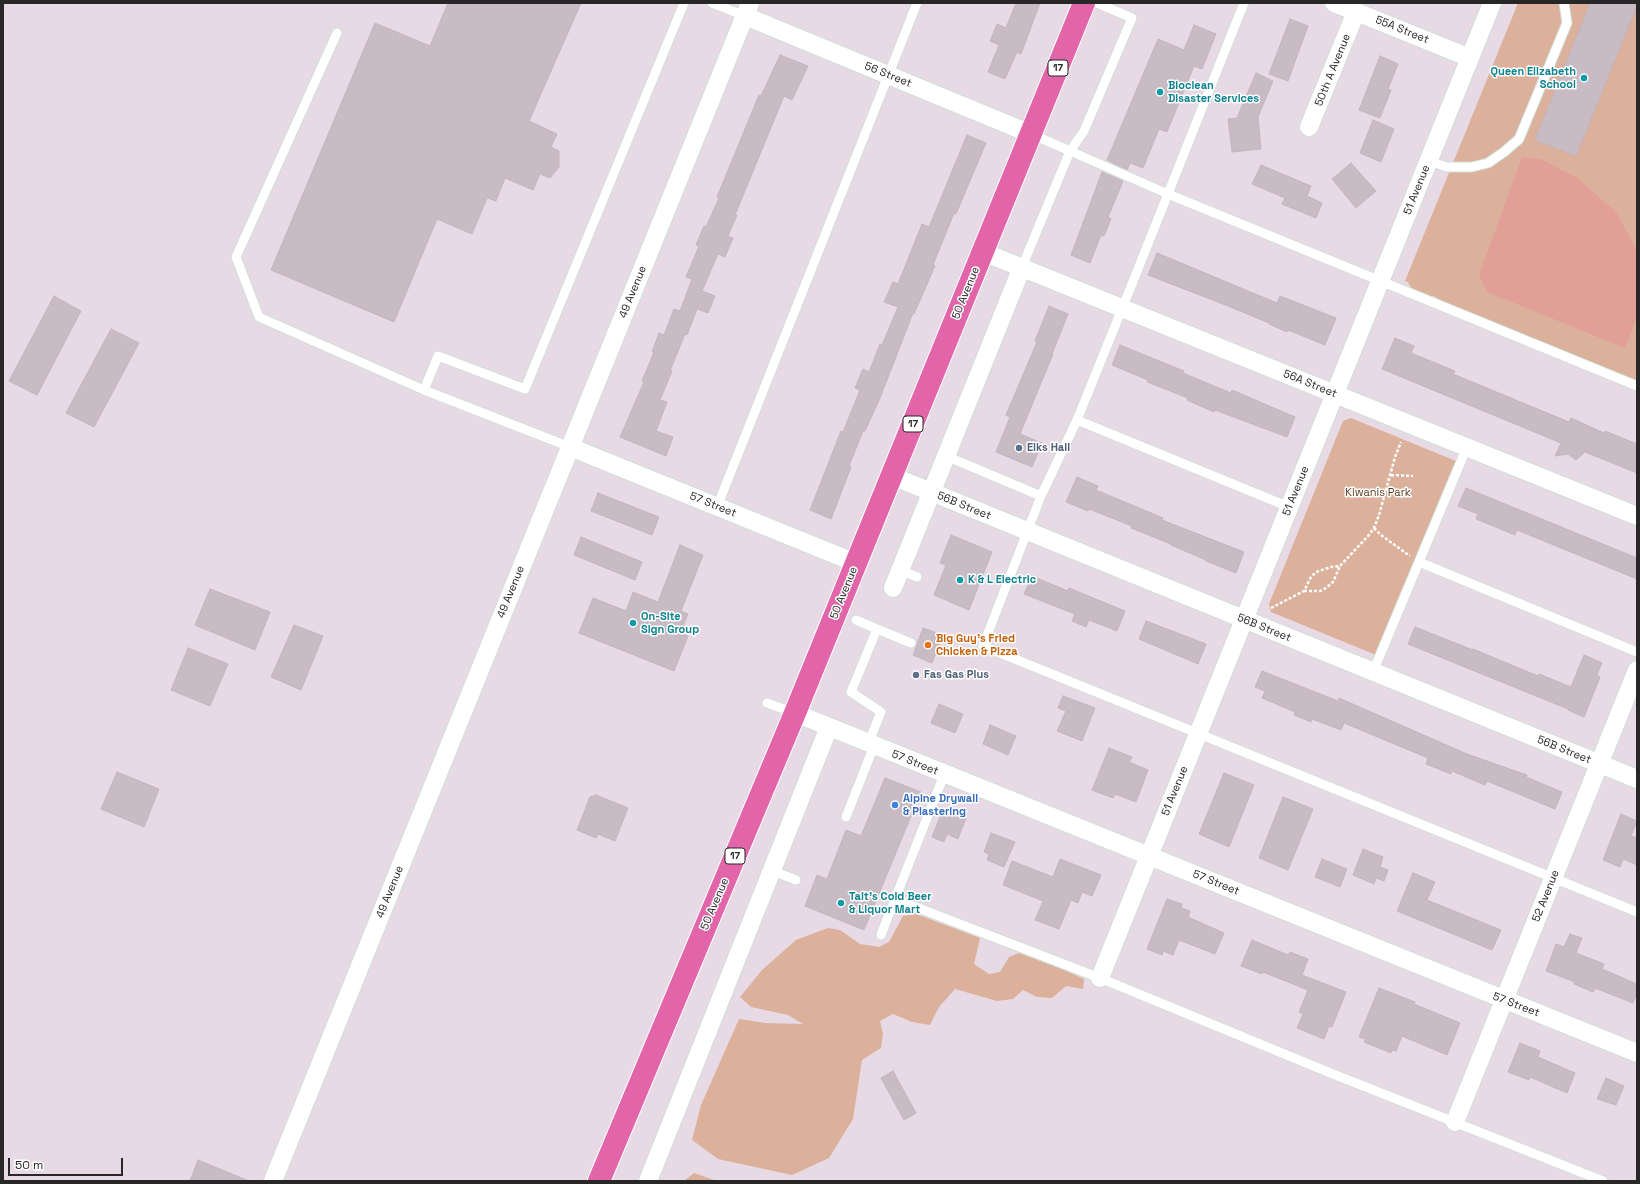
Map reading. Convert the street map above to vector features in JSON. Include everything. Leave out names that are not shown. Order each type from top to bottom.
[{"type":"main road","name":"50 Avenue","points":[[599,1181],[795,713],[1084,3]]},
{"type":"street","name":"55A Street","points":[[1334,3],[1470,58]]},
{"type":"street","name":"51 Avenue","points":[[1100,978],[1492,3]]},
{"type":"street","name":"56 Street","points":[[748,10],[888,75],[1031,134]]},
{"type":"street","name":"49 Avenue","points":[[273,1181],[748,10]]},
{"type":"street","name":"50th A Avenue","points":[[1309,128],[1356,12]]},
{"type":"street","name":"56A Street","points":[[983,252],[1637,516]]},
{"type":"street","points":[[893,588],[1022,268]]},
{"type":"street","name":"57 Street","points":[[570,447],[856,563]]},
{"type":"street","name":"56B Street","points":[[892,476],[1637,779]]},
{"type":"street","name":"52 Avenue","points":[[1455,1122],[1637,670]]},
{"type":"street","name":"57 Street","points":[[795,713],[944,775],[1637,1053]]},
{"type":"street","points":[[648,1181],[829,727]]},
{"type":"lane","points":[[424,390],[438,356],[525,389],[684,3]]},
{"type":"lane","points":[[712,3],[748,10]]},
{"type":"lane","points":[[717,507],[917,3]]},
{"type":"lane","points":[[1022,268],[1070,152],[1084,131],[1132,18],[1097,3]]},
{"type":"lane","points":[[1244,3],[1077,420],[1042,496],[983,646],[1637,912]]},
{"type":"lane","points":[[1428,161],[1447,167],[1472,167],[1488,163],[1519,139],[1567,23],[1564,3]]},
{"type":"lane","points":[[337,33],[236,257],[259,317],[424,390],[570,447]]},
{"type":"lane","points":[[1031,134],[1168,194],[1637,386]]},
{"type":"lane","points":[[1077,420],[1289,507]]},
{"type":"lane","points":[[1373,672],[1467,447]]},
{"type":"lane","points":[[946,456],[1042,496]]},
{"type":"lane","points":[[1419,562],[1637,652]]},
{"type":"lane","points":[[900,570],[917,577]]},
{"type":"lane","points":[[856,620],[911,643]]},
{"type":"lane","points":[[846,817],[881,712],[851,692],[877,629]]},
{"type":"lane","points":[[767,702],[795,713]]},
{"type":"lane","points":[[881,935],[944,775]]},
{"type":"lane","points":[[772,871],[796,880]]},
{"type":"lane","points":[[895,899],[1100,978],[1321,1069],[1604,1181]]},
{"type":"path","points":[[1271,608],[1304,591],[1320,591],[1333,582],[1340,566],[1374,528],[1385,500],[1395,457],[1401,442]]},
{"type":"path","points":[[1391,475],[1413,476]]},
{"type":"path","points":[[1374,528],[1381,535],[1419,562]]},
{"type":"path","points":[[1304,591],[1311,577],[1316,572],[1331,567],[1340,566]]},
{"type":"green space","points":[[1518,3],[1637,3],[1637,385],[1598,365],[1447,305],[1434,296],[1422,297],[1414,294],[1408,282],[1405,281]]},
{"type":"green space","name":"Kiwanis Park","points":[[1351,418],[1456,461],[1376,655],[1271,612],[1269,604],[1343,421]]},
{"type":"green space","points":[[916,914],[980,938],[974,964],[989,974],[1000,972],[1009,957],[1019,953],[1060,968],[1084,979],[1083,989],[1066,986],[1052,998],[1037,997],[1023,990],[1013,999],[997,1001],[955,989],[939,1007],[930,1025],[912,1022],[893,1014],[880,1021],[883,1034],[881,1048],[862,1060],[853,1119],[829,1158],[792,1175],[718,1159],[692,1140],[701,1105],[739,1019],[766,1023],[803,1024],[788,1015],[751,1007],[740,997],[762,970],[796,940],[828,928],[840,930],[860,944],[879,947],[889,942],[903,916]]},
{"type":"green space","points":[[694,1173],[717,1181],[684,1181]]},
{"type":"shaded area","points":[[1522,157],[1541,159],[1577,178],[1616,212],[1637,250],[1637,312],[1635,322],[1625,348],[1487,292],[1479,275]]},
{"type":"building","points":[[448,3],[581,3],[529,121],[557,134],[551,147],[559,151],[559,167],[550,178],[540,174],[533,190],[505,178],[496,201],[487,198],[472,234],[437,219],[394,322],[271,270],[375,23],[430,46]]},
{"type":"building","points":[[1016,3],[1040,3],[1021,54],[1017,52],[1005,79],[988,72],[999,45],[990,41],[997,24],[1006,28]]},
{"type":"building","name":"Queen Elizabeth School","points":[[1590,3],[1637,3],[1637,6],[1576,156],[1535,140]]},
{"type":"building","points":[[1290,19],[1308,26],[1288,81],[1269,74]]},
{"type":"building","name":"Bioclean Disaster Services","points":[[1194,25],[1216,34],[1202,69],[1194,66],[1167,132],[1159,129],[1143,168],[1130,163],[1127,170],[1107,160],[1158,39],[1184,50]]},
{"type":"building","points":[[780,55],[808,66],[792,100],[784,96],[735,215],[737,215],[728,236],[733,238],[725,257],[718,254],[702,291],[715,296],[708,313],[697,309],[687,335],[685,334],[670,371],[672,371],[660,400],[667,402],[656,431],[673,437],[666,456],[620,437],[644,382],[642,381],[654,352],[652,352],[659,333],[664,335],[674,309],[680,311],[692,279],[686,277],[699,246],[696,245],[719,198],[717,197],[759,95],[761,96]]},
{"type":"building","points":[[1380,56],[1398,64],[1388,89],[1391,90],[1380,118],[1359,110]]},
{"type":"building","points":[[1256,73],[1273,81],[1258,117],[1261,149],[1232,152],[1228,119],[1237,118]]},
{"type":"building","points":[[1373,120],[1394,129],[1381,162],[1360,153]]},
{"type":"building","points":[[967,135],[986,143],[956,214],[954,213],[933,265],[935,266],[914,314],[913,313],[880,398],[865,431],[863,431],[831,519],[810,510],[841,431],[843,432],[860,390],[855,388],[863,369],[869,372],[880,344],[882,345],[898,307],[884,302],[893,282],[898,284],[922,224],[929,227]]},
{"type":"building","points":[[1351,163],[1376,191],[1356,208],[1332,179]]},
{"type":"building","points":[[1261,165],[1311,186],[1307,196],[1322,203],[1316,218],[1282,204],[1285,198],[1252,184]]},
{"type":"building","points":[[1102,172],[1123,181],[1108,217],[1111,219],[1104,236],[1101,235],[1090,263],[1071,255]]},
{"type":"building","points":[[1157,253],[1277,303],[1280,296],[1336,318],[1325,345],[1288,330],[1287,332],[1228,306],[1148,275]]},
{"type":"building","points":[[54,296],[81,311],[37,395],[9,381]]},
{"type":"building","points":[[1049,306],[1068,314],[1020,434],[1042,443],[1032,467],[996,452],[1010,417],[1006,415],[1037,342],[1035,341]]},
{"type":"building","points":[[111,329],[139,343],[94,427],[66,413]]},
{"type":"building","points":[[1395,338],[1414,346],[1411,353],[1455,371],[1453,374],[1569,422],[1571,418],[1604,433],[1605,431],[1637,444],[1637,473],[1585,452],[1576,460],[1568,454],[1555,456],[1561,443],[1382,369]]},
{"type":"building","points":[[1120,345],[1184,371],[1183,373],[1231,393],[1232,390],[1295,417],[1287,437],[1215,410],[1214,412],[1187,400],[1188,398],[1147,382],[1148,380],[1112,365]]},
{"type":"building","points":[[1077,477],[1098,486],[1096,490],[1163,518],[1162,520],[1244,552],[1236,573],[1131,528],[1132,526],[1089,509],[1088,511],[1066,502]]},
{"type":"building","points":[[1466,488],[1637,558],[1637,579],[1517,530],[1515,535],[1476,519],[1478,514],[1458,506]]},
{"type":"building","points":[[598,493],[659,517],[652,535],[591,511]]},
{"type":"building","name":"K & L Electric","points":[[951,535],[992,552],[969,610],[934,595],[946,565],[940,563]]},
{"type":"building","points":[[581,537],[642,562],[635,580],[574,555]]},
{"type":"building","name":"On-Site Sign Group","points":[[680,545],[703,555],[681,611],[688,614],[680,633],[688,636],[674,671],[579,633],[593,598],[626,611],[633,592],[658,602]]},
{"type":"building","points":[[1032,576],[1068,591],[1069,588],[1125,611],[1117,631],[1089,620],[1086,627],[1072,621],[1075,614],[1024,594]]},
{"type":"building","points":[[210,589],[270,612],[255,650],[195,625]]},
{"type":"building","points":[[1146,621],[1206,644],[1198,664],[1139,639]]},
{"type":"building","points":[[294,625],[323,636],[301,690],[271,677]]},
{"type":"building","points":[[1415,627],[1538,676],[1539,674],[1571,687],[1584,655],[1602,663],[1597,675],[1600,677],[1584,717],[1568,709],[1408,644]]},
{"type":"building","name":"Big Guy's Fried Chicken & Pizza","points":[[923,628],[943,635],[932,663],[913,655]]},
{"type":"building","points":[[188,648],[228,664],[210,706],[171,690]]},
{"type":"building","points":[[1262,671],[1338,701],[1339,698],[1467,754],[1527,775],[1526,777],[1562,792],[1555,809],[1487,781],[1485,785],[1452,771],[1451,774],[1426,764],[1428,758],[1344,723],[1341,730],[1312,719],[1311,722],[1294,715],[1295,712],[1262,698],[1265,691],[1255,687]]},
{"type":"building","points":[[1063,696],[1095,708],[1082,741],[1057,731],[1066,711],[1058,708]]},
{"type":"building","points":[[939,704],[963,714],[955,733],[931,723]]},
{"type":"building","points":[[990,725],[1016,736],[1008,755],[983,744]]},
{"type":"building","points":[[1109,748],[1132,757],[1129,762],[1148,770],[1136,802],[1115,794],[1113,798],[1092,790]]},
{"type":"building","points":[[117,772],[159,789],[144,827],[101,809]]},
{"type":"building","points":[[1224,773],[1254,785],[1229,847],[1199,834]]},
{"type":"building","points":[[885,778],[921,792],[864,930],[805,906],[817,875],[827,879],[846,830],[861,836]]},
{"type":"building","points":[[596,795],[628,808],[615,841],[598,834],[596,838],[577,830],[590,797]]},
{"type":"building","points":[[1283,797],[1313,809],[1288,870],[1259,858]]},
{"type":"building","points":[[943,809],[966,818],[958,839],[947,834],[944,842],[932,837]]},
{"type":"building","points":[[1621,814],[1637,821],[1631,836],[1637,838],[1637,865],[1623,859],[1620,867],[1603,860]]},
{"type":"building","points":[[991,833],[1015,842],[1004,867],[987,860],[989,854],[984,852]]},
{"type":"building","points":[[1363,849],[1383,857],[1380,867],[1388,870],[1384,881],[1376,878],[1374,884],[1353,875]]},
{"type":"building","points":[[1060,859],[1101,875],[1092,896],[1082,892],[1078,903],[1071,900],[1059,929],[1035,920],[1043,901],[1003,885],[1012,861],[1053,877]]},
{"type":"building","points":[[1322,859],[1347,869],[1340,887],[1315,877]]},
{"type":"building","points":[[1413,873],[1435,882],[1427,900],[1501,930],[1492,950],[1397,911]]},
{"type":"building","points":[[1167,899],[1182,904],[1181,908],[1190,911],[1188,917],[1224,933],[1215,954],[1179,940],[1173,955],[1163,951],[1162,955],[1147,949]]},
{"type":"building","points":[[1570,934],[1582,938],[1576,953],[1604,964],[1602,969],[1637,984],[1637,992],[1633,1003],[1595,988],[1593,992],[1574,984],[1575,982],[1546,971],[1556,944],[1564,947]]},
{"type":"building","points":[[1252,940],[1288,955],[1290,952],[1308,959],[1302,975],[1346,992],[1332,1027],[1329,1026],[1324,1039],[1297,1028],[1303,1014],[1299,1012],[1308,990],[1263,972],[1262,974],[1241,966]]},
{"type":"building","points":[[1379,988],[1415,1002],[1414,1004],[1460,1023],[1447,1055],[1402,1036],[1396,1051],[1392,1050],[1391,1053],[1364,1042],[1366,1039],[1359,1037]]},
{"type":"building","points":[[1520,1043],[1540,1051],[1538,1057],[1575,1073],[1567,1093],[1530,1077],[1529,1080],[1508,1072]]},
{"type":"building","points":[[893,1071],[916,1113],[904,1120],[881,1078]]},
{"type":"building","points":[[1606,1078],[1624,1086],[1616,1105],[1597,1099]]},
{"type":"building","points":[[198,1160],[249,1181],[190,1181]]},
{"type":"place","name":"Queen Elizabeth School","points":[[1584,78]]},
{"type":"place","name":"Bioclean Disaster Services","points":[[1160,92]]},
{"type":"place","name":"Elks Hall","points":[[1019,448]]},
{"type":"place","name":"K & L Electric","points":[[960,580]]},
{"type":"place","name":"On-Site Sign Group","points":[[633,623]]},
{"type":"place","name":"Big Guy's Fried Chicken & Pizza","points":[[928,645]]},
{"type":"place","name":"Fas Gas Plus","points":[[916,675]]},
{"type":"place","name":"Alpine Drywall & Plastering","points":[[895,805]]},
{"type":"place","name":"Tait's Cold Beer & Liquor Mart","points":[[841,903]]}]
